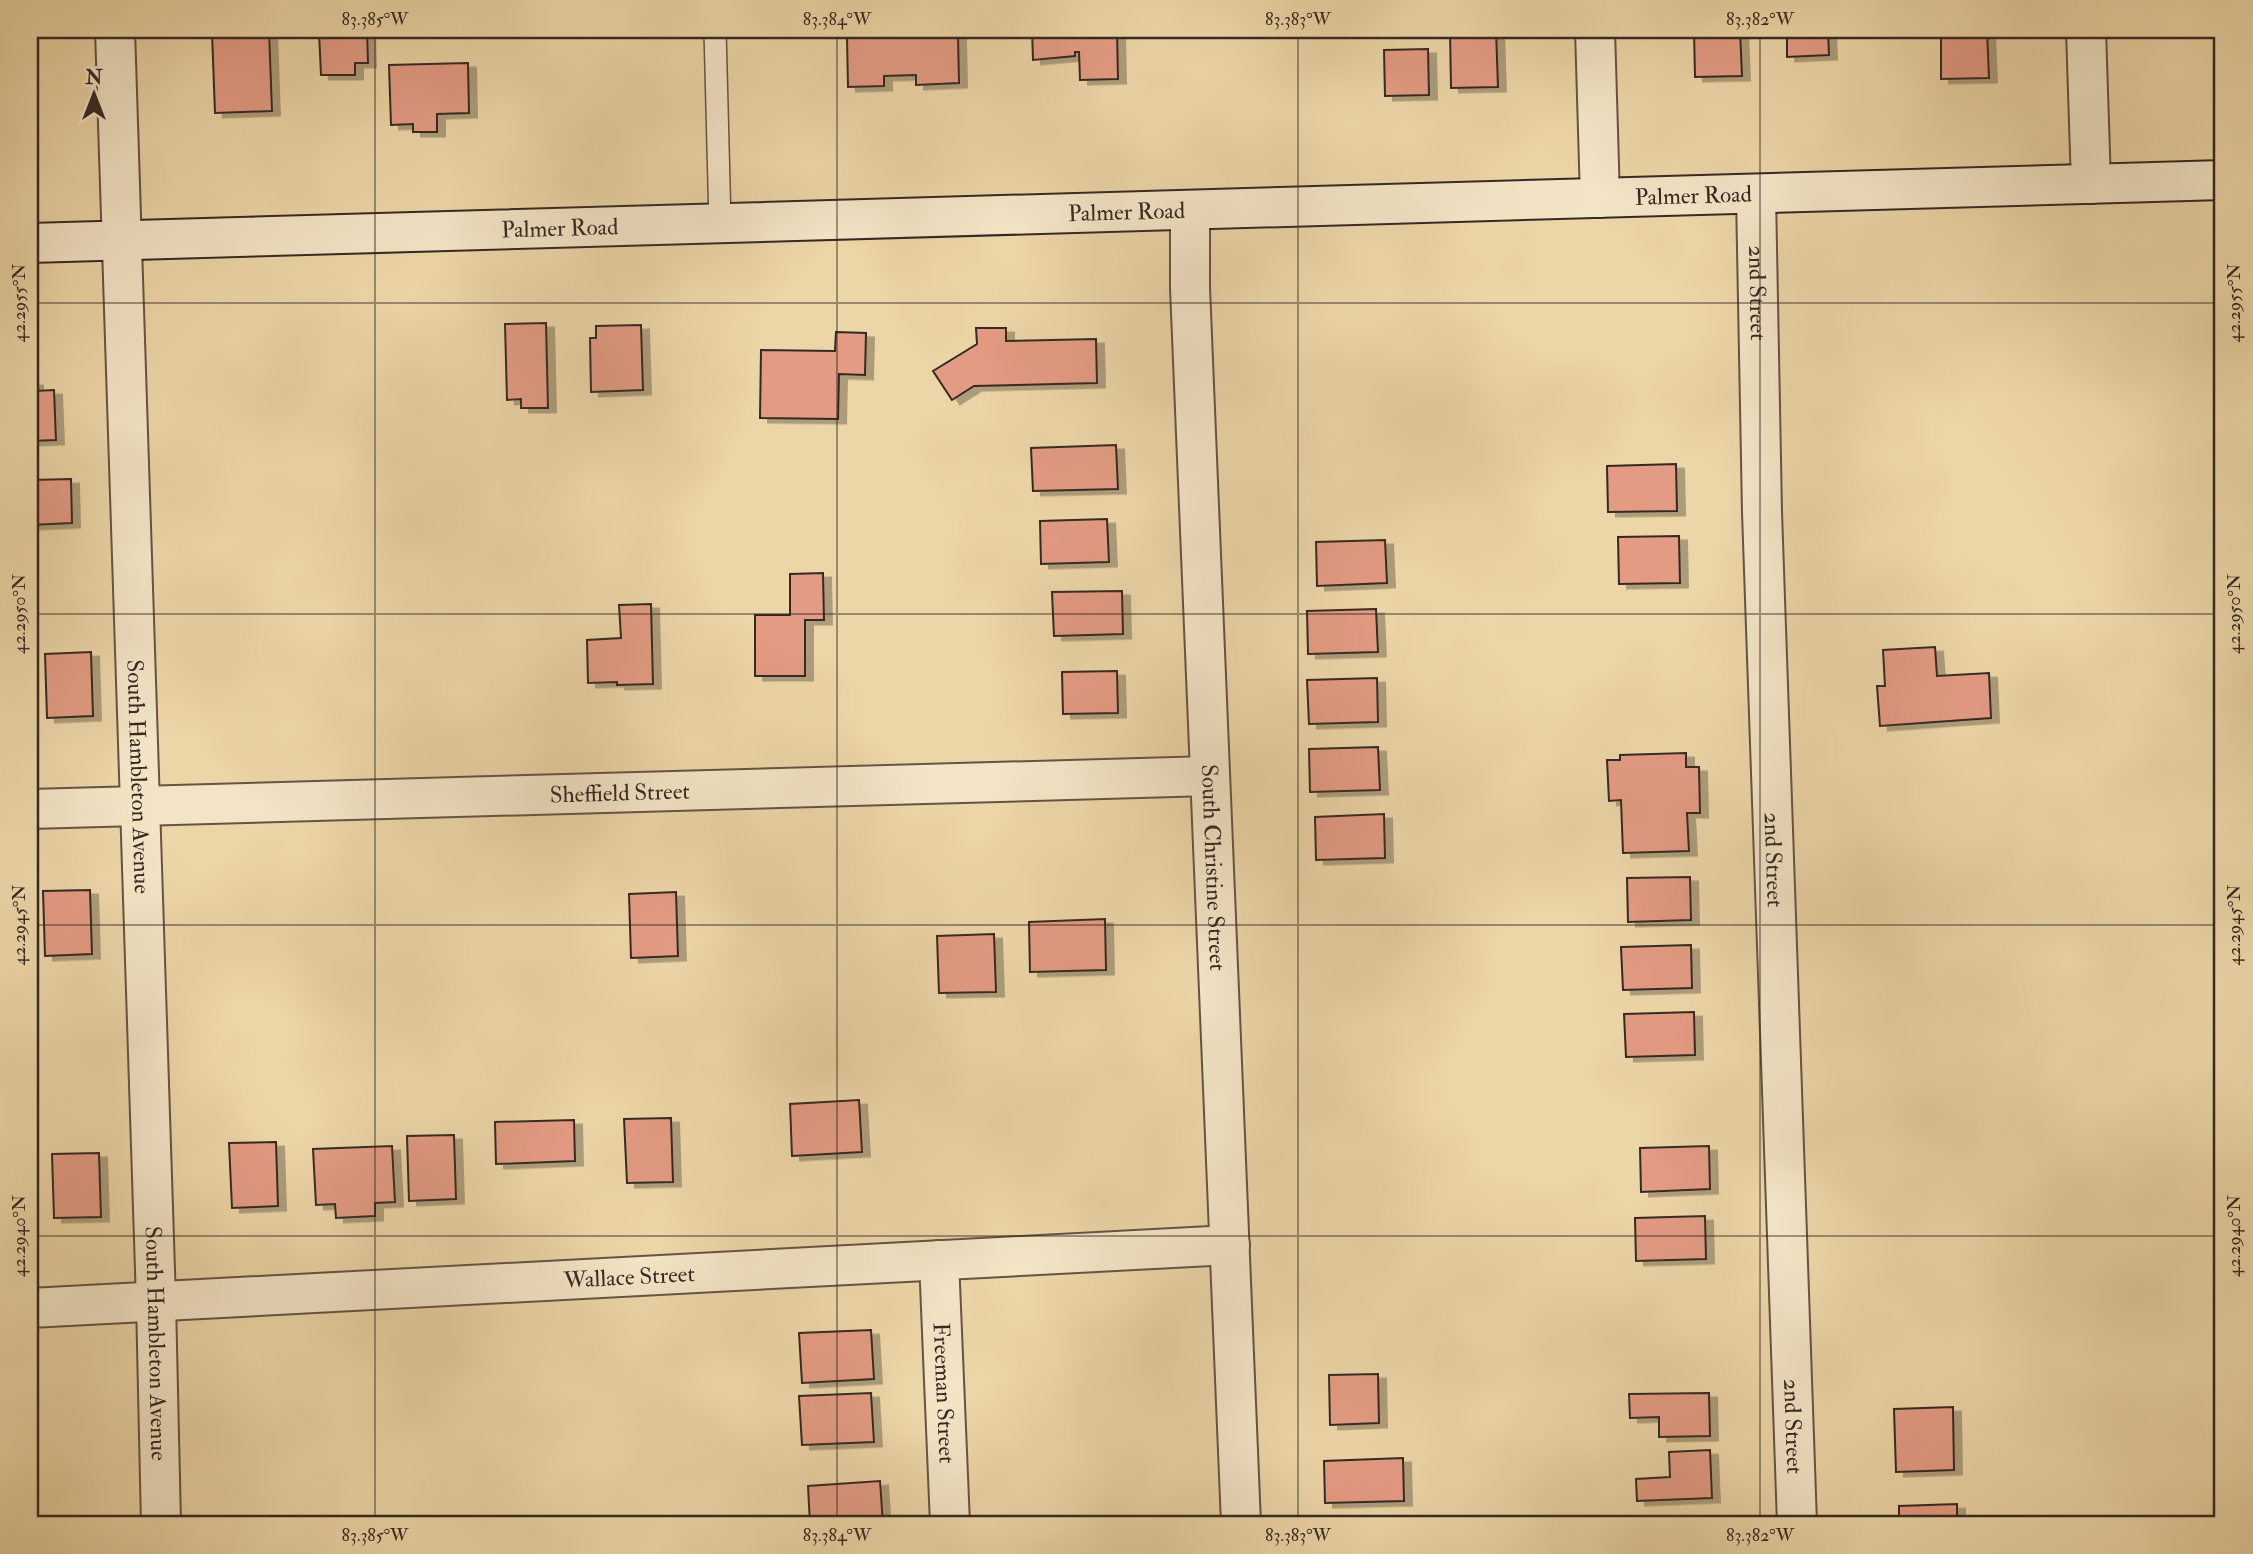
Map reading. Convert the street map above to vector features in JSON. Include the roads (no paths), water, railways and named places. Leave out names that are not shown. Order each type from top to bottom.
[{"type":"street","name":"South Hambleton Avenue","points":[[115,30],[161,1524]]},
{"type":"street","points":[[1595,30],[1600,198]]},
{"type":"street","points":[[2086,30],[2091,184]]},
{"type":"street","name":"Palmer Road","points":[[30,243],[2223,180]]},
{"type":"street","name":"2nd Street","points":[[1755,195],[1762,512],[1797,1524]]},
{"type":"street","name":"South Christine Street","points":[[1190,210],[1190,288],[1241,1524]]},
{"type":"street","name":"Sheffield Street","points":[[30,809],[1210,776]]},
{"type":"street","name":"Wallace Street","points":[[30,1308],[1230,1245]]},
{"type":"street","name":"Freeman Street","points":[[939,1260],[950,1524]]},
{"type":"lane","points":[[715,30],[720,224]]}]
